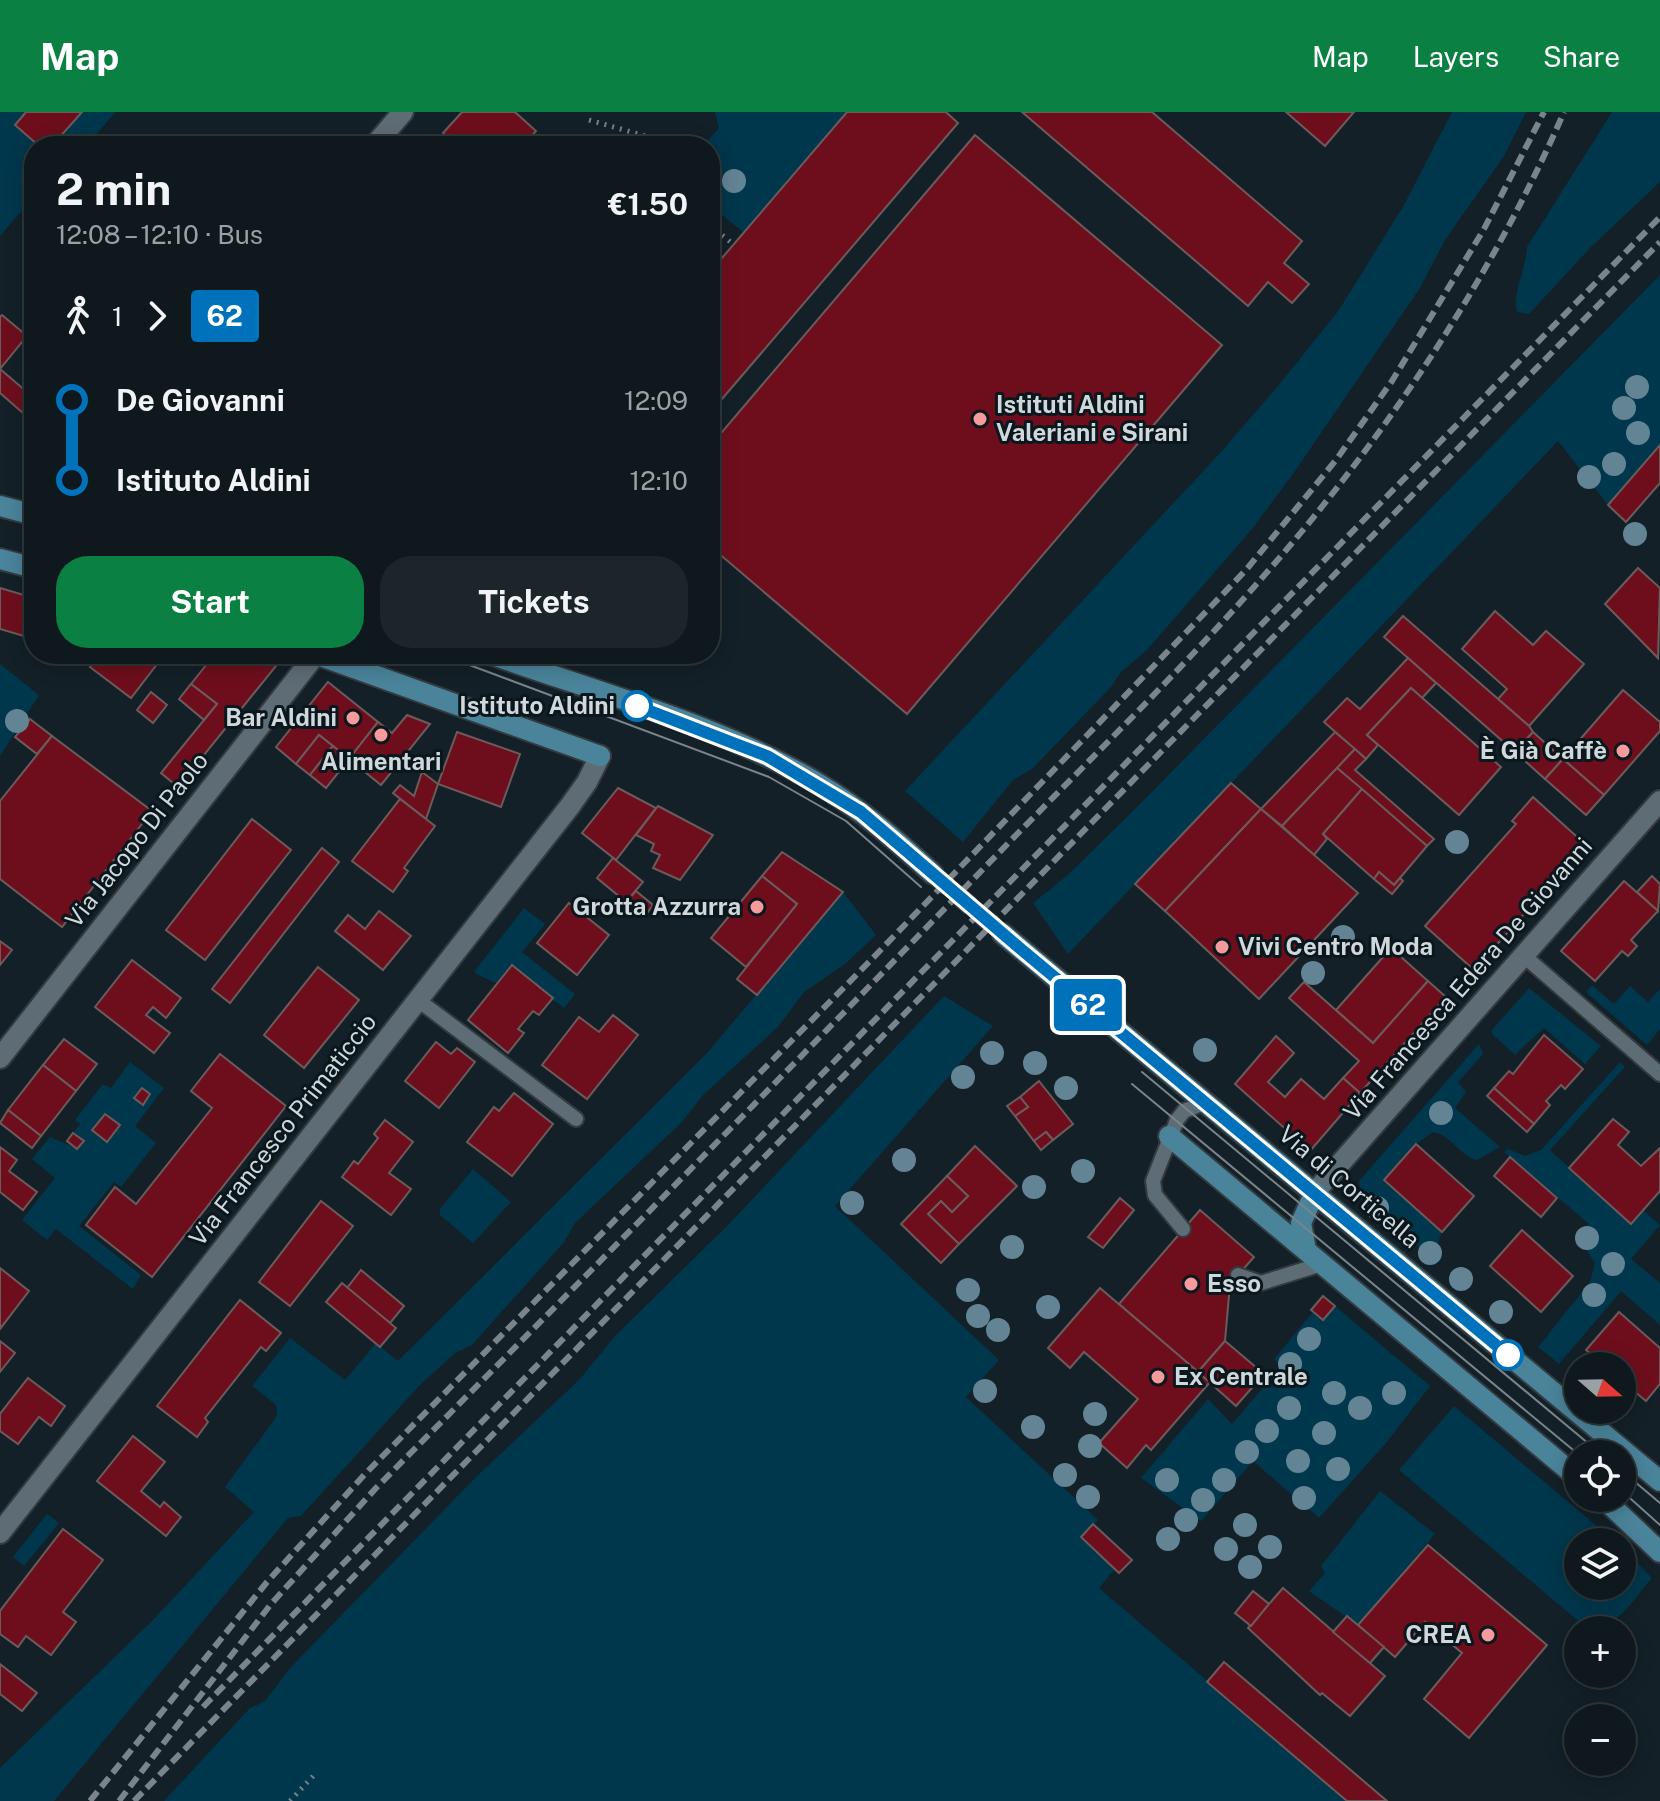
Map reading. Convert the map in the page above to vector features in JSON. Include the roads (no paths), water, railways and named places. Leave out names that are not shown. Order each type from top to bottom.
[{"type":"main road","points":[[0,506],[24,512]]},
{"type":"main road","points":[[0,559],[24,565]]},
{"type":"main road","points":[[344,664],[600,756]]},
{"type":"main road","points":[[518,664],[741,745],[794,770],[861,812],[933,874]]},
{"type":"main road","name":"Via di Corticella","points":[[1003,934],[1660,1481]]},
{"type":"main road","points":[[1169,1136],[1564,1466]]},
{"type":"main road","points":[[1306,1250],[1301,1223],[1315,1192]]},
{"type":"main road","points":[[1618,1512],[1660,1552]]},
{"type":"street","points":[[383,136],[403,112]]},
{"type":"street","name":"Via Jacopo Di Paolo","points":[[0,1058],[308,664]]},
{"type":"street","name":"Via Francesco Primaticcio","points":[[0,1533],[570,806],[600,756]]},
{"type":"street","name":"Via Francesca Edera De Giovanni","points":[[1315,1192],[1660,801]]},
{"type":"lane","points":[[1523,955],[1660,1074]]},
{"type":"lane","points":[[418,1000],[576,1119]]},
{"type":"lane","points":[[1183,1229],[1155,1195],[1153,1181],[1169,1136],[1184,1111],[1206,1102]]},
{"type":"lane","points":[[1238,1275],[1261,1283],[1322,1264]]},
{"type":"tunnel","points":[[933,874],[1003,934]]},
{"type":"tram line","points":[[467,664],[769,777],[846,821],[921,887]]},
{"type":"tram line","points":[[1142,1072],[1584,1440]]},
{"type":"tram line","points":[[1132,1084],[1564,1442]]},
{"type":"tram line","points":[[1636,1483],[1660,1503]]},
{"type":"tram line","points":[[1636,1504],[1660,1525]]},
{"type":"railway","points":[[90,1801],[267,1582],[365,1474],[871,960],[1246,570],[1336,460],[1392,381],[1484,229],[1544,112]]},
{"type":"railway","points":[[119,1801],[271,1604],[376,1488],[1156,693],[1254,587],[1345,478],[1428,362],[1502,239],[1564,112]]},
{"type":"railway","points":[[203,1707],[1660,217]]},
{"type":"railway","points":[[134,1801],[1660,242]]},
{"type":"place","name":"Istituti Aldini Valeriani e Sirani","points":[[980,419]]},
{"type":"place","name":"Istituto Aldini","points":[[637,706]]},
{"type":"place","name":"Bar Aldini","points":[[353,718]]},
{"type":"place","name":"Alimentari","points":[[381,735]]},
{"type":"place","name":"È Già Caffè","points":[[1623,751]]},
{"type":"place","name":"Grotta Azzurra","points":[[757,907]]},
{"type":"place","name":"Vivi Centro Moda","points":[[1222,947]]},
{"type":"place","name":"Esso","points":[[1191,1284]]},
{"type":"place","name":"Ex Centrale","points":[[1158,1377]]},
{"type":"place","name":"CREA","points":[[1488,1635]]}]
